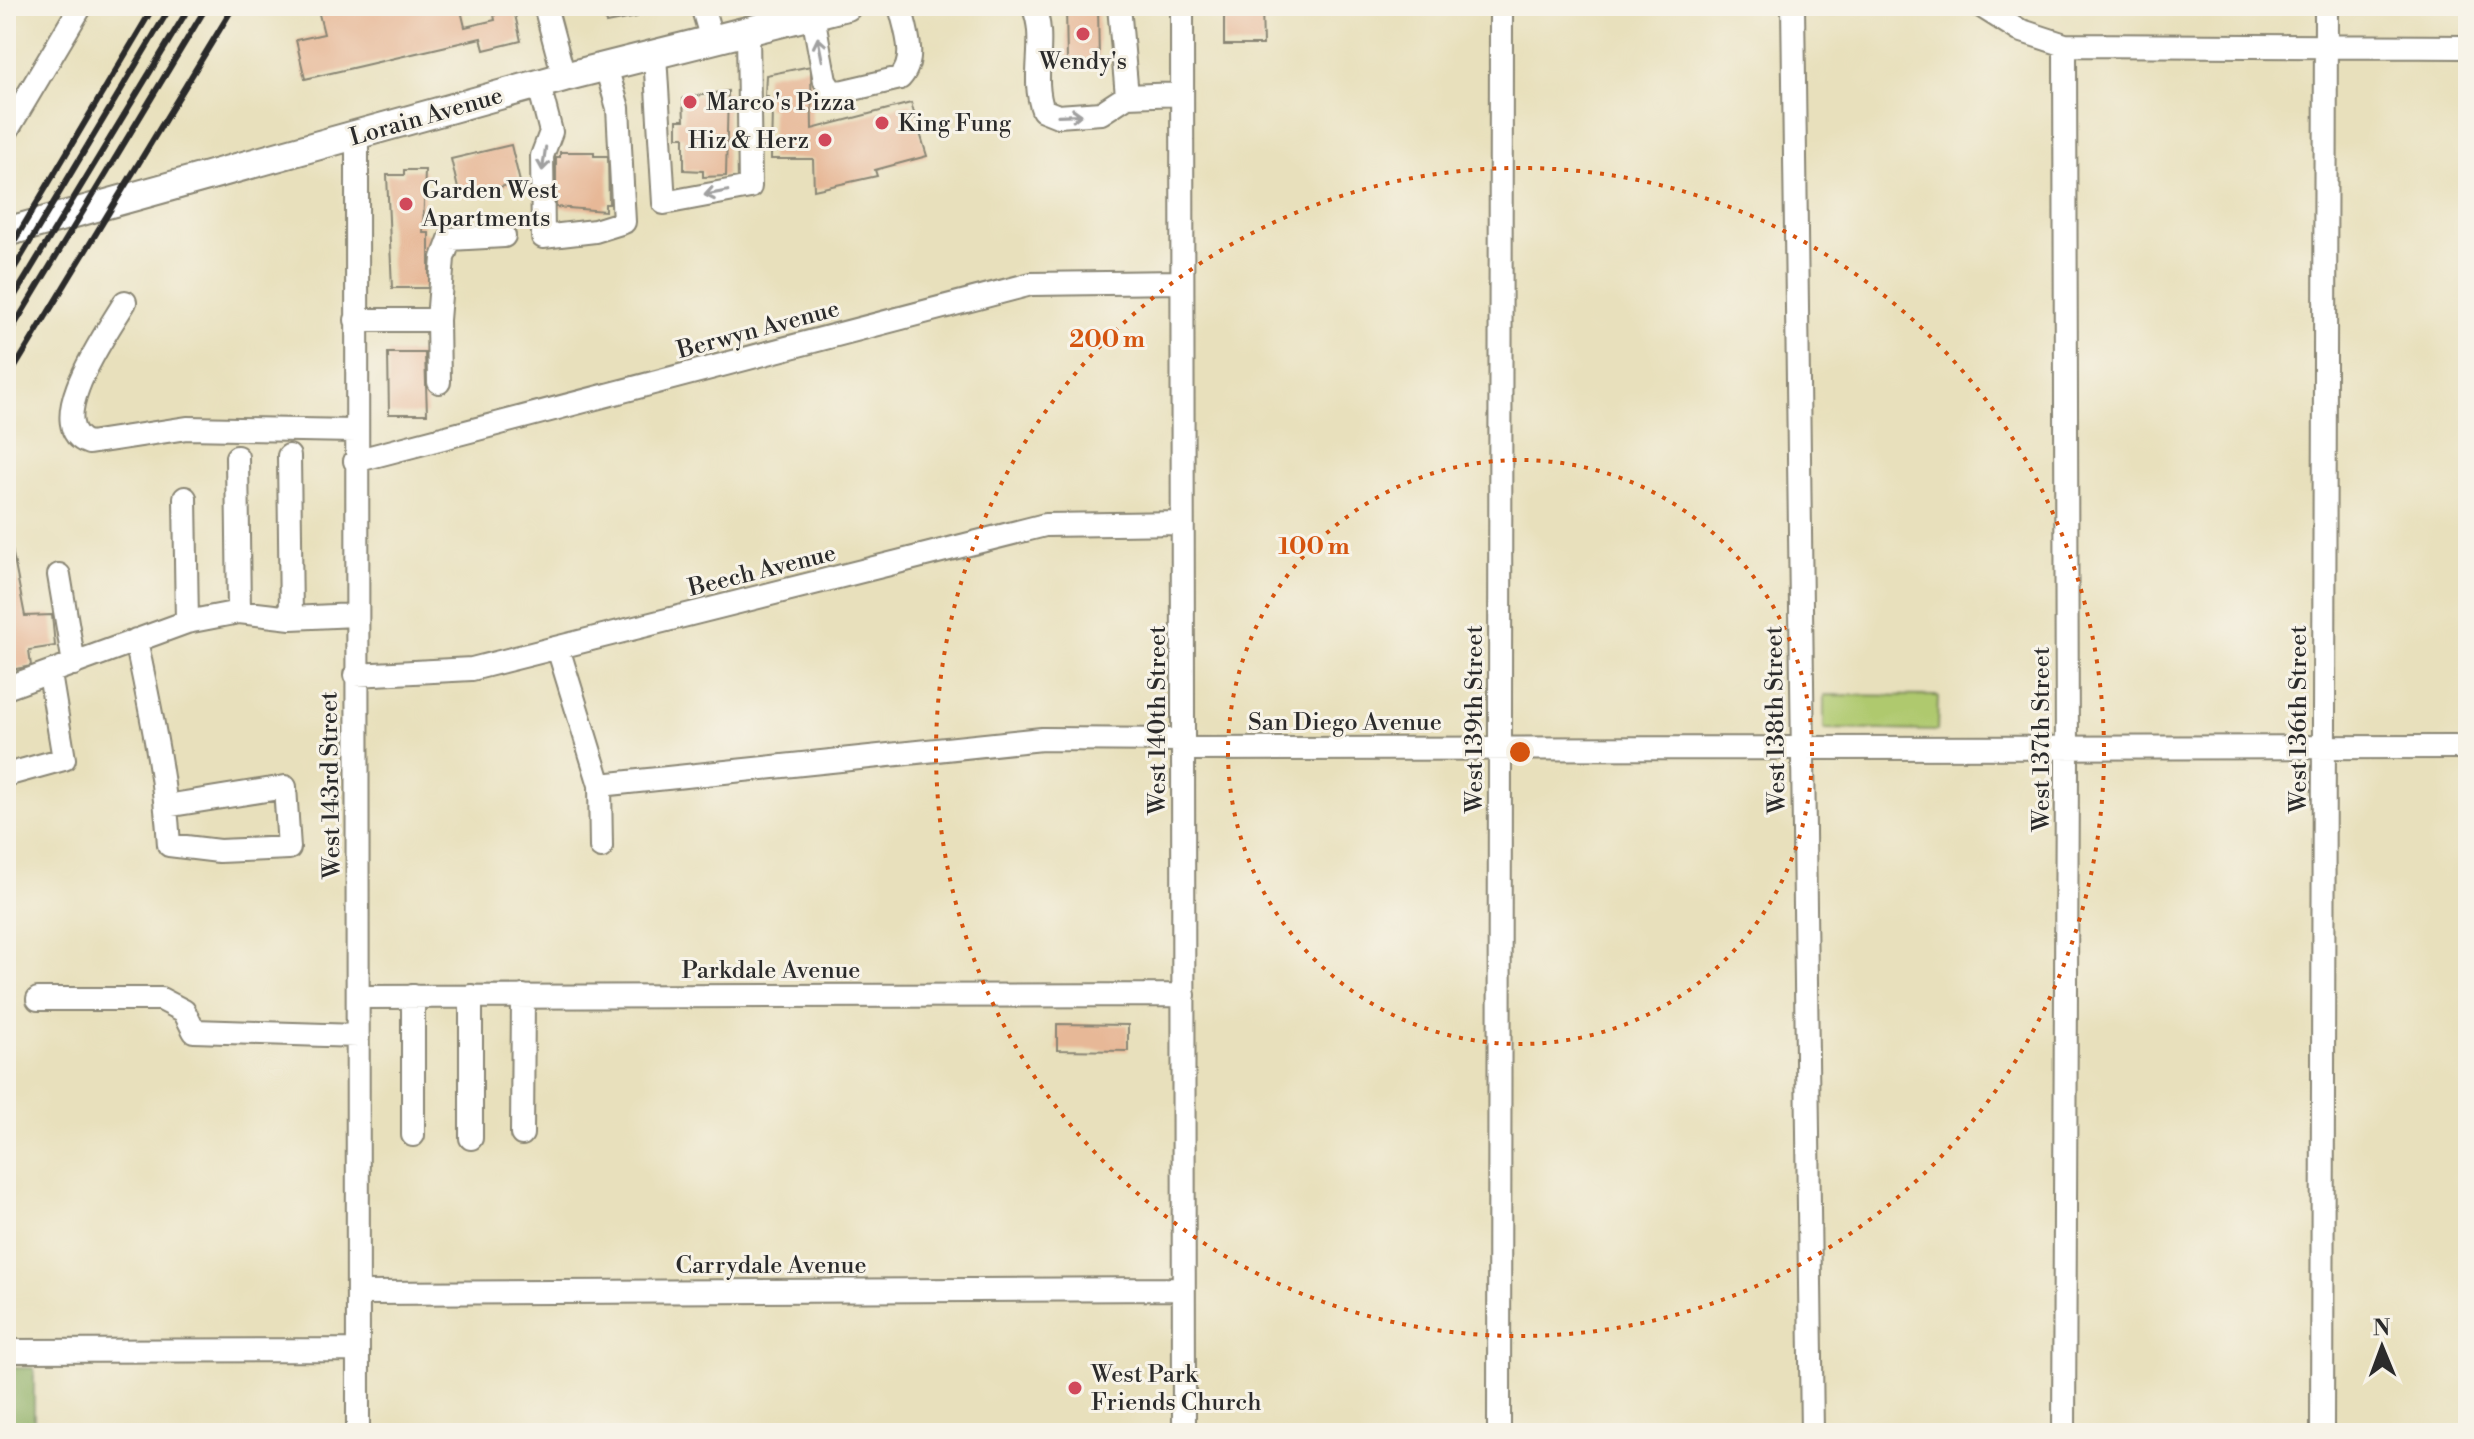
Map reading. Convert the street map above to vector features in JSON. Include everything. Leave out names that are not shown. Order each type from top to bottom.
[{"type":"main road","name":"Lorain Avenue","points":[[6,232],[551,81],[748,31],[774,15],[813,15],[847,6]]},
{"type":"street","points":[[6,132],[81,6]]},
{"type":"street","points":[[545,6],[551,81],[551,132],[542,156],[543,237],[595,231],[624,222],[618,108],[606,67]]},
{"type":"street","points":[[702,6],[712,40]]},
{"type":"street","points":[[813,15],[825,81],[831,90],[840,92],[900,78],[905,72],[910,52],[900,6]]},
{"type":"street","points":[[1033,6],[1040,20],[1037,79],[1043,110],[1058,116],[1101,113],[1127,96],[1180,94]]},
{"type":"street","points":[[1119,6],[1127,96]]},
{"type":"street","name":"West 140th Street","points":[[1182,6],[1184,1433]]},
{"type":"street","name":"West 139th Street","points":[[1499,1433],[1501,6]]},
{"type":"street","name":"West 138th Street","points":[[1793,6],[1812,1433]]},
{"type":"street","points":[[1981,6],[2019,30],[2065,45],[2468,47]]},
{"type":"street","name":"West 136th Street","points":[[2322,1433],[2326,6]]},
{"type":"street","points":[[655,55],[664,203],[750,187],[748,31]]},
{"type":"street","name":"West 137th Street","points":[[2064,1433],[2067,747],[2065,45]]},
{"type":"street","name":"West 143rd Street","points":[[357,136],[355,675],[358,1433]]},
{"type":"street","points":[[439,382],[438,320],[443,258],[450,239],[504,236]]},
{"type":"street","name":"Berwyn Avenue","points":[[355,461],[1031,284],[1180,282]]},
{"type":"street","points":[[125,302],[74,396],[73,429],[80,440],[89,443],[187,428],[355,431]]},
{"type":"street","points":[[356,320],[438,320]]},
{"type":"street","points":[[289,456],[291,618]]},
{"type":"street","points":[[237,457],[239,612]]},
{"type":"street","points":[[185,498],[187,622]]},
{"type":"street","name":"Beech Avenue","points":[[355,675],[472,669],[1045,525],[1182,523]]},
{"type":"street","points":[[59,575],[74,664]]},
{"type":"street","points":[[6,688],[187,622],[239,612],[291,618],[355,615]]},
{"type":"street","points":[[136,640],[165,778],[166,806],[169,845],[219,851],[289,848],[285,787],[166,806]]},
{"type":"street","points":[[558,648],[600,785],[601,847]]},
{"type":"street","points":[[6,775],[64,759],[50,674]]},
{"type":"street","name":"San Diego Avenue","points":[[600,785],[1042,739],[1183,745],[1500,747],[2468,747]]},
{"type":"street","name":"Parkdale Avenue","points":[[358,997],[1184,995]]},
{"type":"street","points":[[413,996],[413,1135]]},
{"type":"street","points":[[471,996],[471,1138]]},
{"type":"street","points":[[522,1134],[523,996]]},
{"type":"street","points":[[38,999],[161,999],[184,1011],[194,1031],[358,1036]]},
{"type":"street","name":"Carrydale Avenue","points":[[359,1293],[1183,1289]]},
{"type":"street","points":[[6,1351],[358,1350]]},
{"type":"path","points":[[870,1433],[873,1429],[959,1433]]},
{"type":"green space","points":[[1824,695],[1938,696],[1937,731],[1824,729]]},
{"type":"green space","points":[[6,1368],[34,1368],[34,1433],[6,1433]]},
{"type":"building","points":[[317,6],[460,6],[465,27],[495,20],[493,10],[513,6],[521,41],[484,50],[481,38],[305,79],[296,40],[324,34]]},
{"type":"building","points":[[603,6],[634,6],[637,17],[606,23]]},
{"type":"building","name":"Wendy's","points":[[1066,6],[1098,6],[1099,62],[1067,62]]},
{"type":"building","points":[[1224,7],[1262,7],[1263,45],[1224,45]]},
{"type":"building","points":[[811,66],[812,129],[911,103],[927,156],[875,170],[877,176],[814,190],[813,159],[771,159],[772,108],[767,108],[766,75]]},
{"type":"building","points":[[728,91],[726,176],[703,177],[703,171],[684,170],[684,137],[677,137],[677,120],[684,120],[683,98]]},
{"type":"building","name":"Garden West Apartments","points":[[511,145],[520,182],[460,197],[451,159]]},
{"type":"building","points":[[560,152],[594,152],[594,156],[608,156],[609,204],[605,204],[605,211],[556,207],[556,157],[560,157]]},
{"type":"building","name":"Garden West Apartments","points":[[404,170],[425,170],[423,233],[429,233],[429,288],[392,288],[387,175],[404,175]]},
{"type":"building","points":[[388,353],[425,353],[427,414],[389,414]]},
{"type":"building","points":[[11,544],[25,616],[52,615],[55,646],[29,650],[31,666],[6,671],[6,545]]},
{"type":"building","points":[[1057,1024],[1128,1025],[1128,1051],[1057,1050]]},
{"type":"railway","points":[[6,255],[154,6]]},
{"type":"railway","points":[[6,282],[171,6]]},
{"type":"railway","points":[[6,310],[190,6]]},
{"type":"railway","points":[[6,339],[207,6]]},
{"type":"railway","points":[[6,382],[234,6]]},
{"type":"place","name":"Wendy's","points":[[1083,34]]},
{"type":"place","name":"Marco's Pizza","points":[[690,102]]},
{"type":"place","name":"King Fung","points":[[882,123]]},
{"type":"place","name":"Hiz & Herz","points":[[825,140]]},
{"type":"place","name":"Garden West Apartments","points":[[406,204]]},
{"type":"place","name":"West Park Friends Church","points":[[1075,1388]]}]
